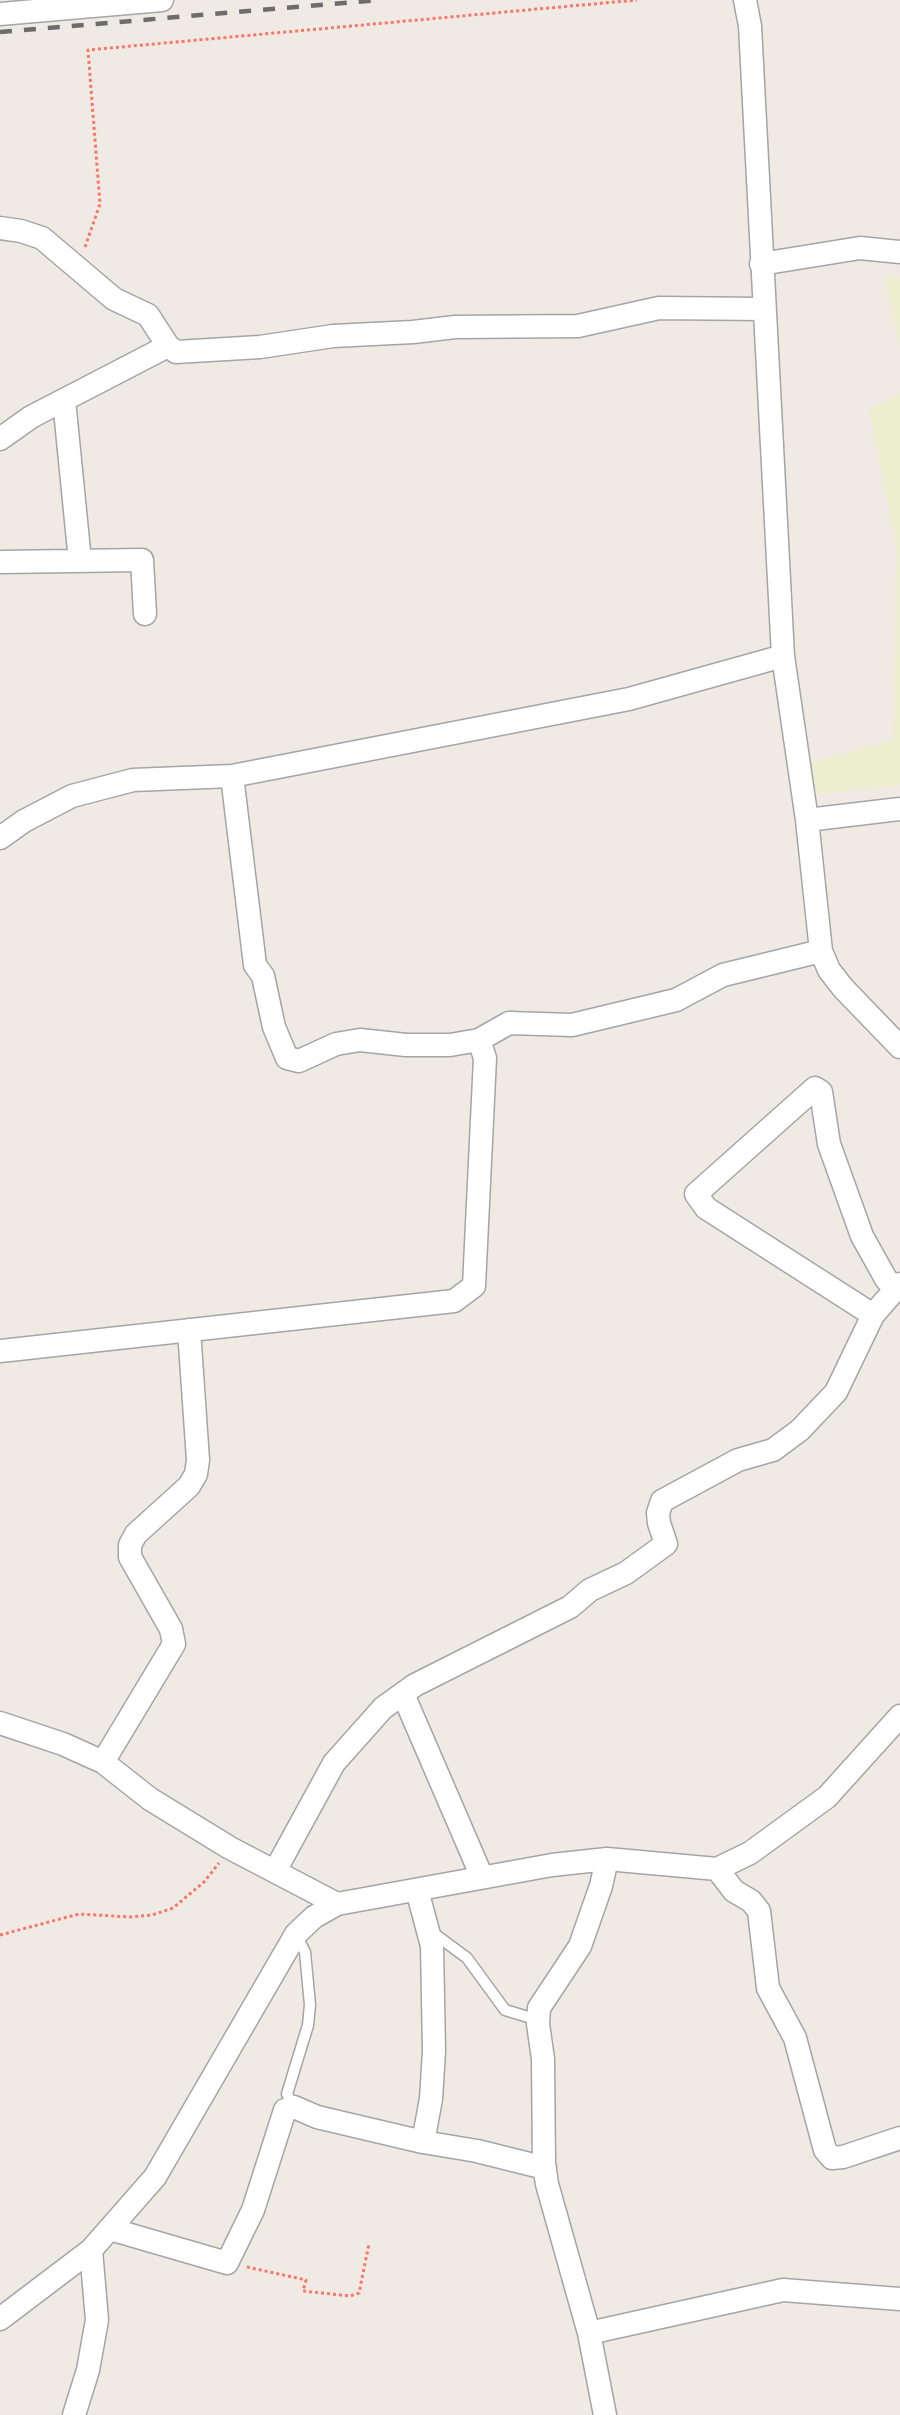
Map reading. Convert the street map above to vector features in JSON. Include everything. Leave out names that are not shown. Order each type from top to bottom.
[{"type":"street","points":[[0,14],[162,0]]},
{"type":"street","points":[[745,0],[750,26],[783,656],[807,820],[821,951],[829,970],[843,988],[900,1047]]},
{"type":"street","points":[[0,228],[21,231],[42,238],[114,299],[148,315],[168,346],[176,352],[261,347],[333,336],[413,332],[455,327],[578,326],[659,308],[764,309]]},
{"type":"street","points":[[761,264],[860,248],[900,252]]},
{"type":"street","points":[[0,439],[31,417],[168,346]]},
{"type":"street","points":[[64,400],[80,561]]},
{"type":"street","points":[[2,562],[142,560],[145,614]]},
{"type":"street","points":[[0,838],[72,796],[133,780],[232,776],[629,699],[783,656]]},
{"type":"street","points":[[232,776],[255,965],[263,976],[274,1027],[287,1058],[299,1060],[336,1044],[360,1040],[406,1045],[450,1045],[479,1040],[509,1023],[572,1025],[676,1000],[723,975],[821,951]]},
{"type":"street","points":[[807,820],[900,809]]},
{"type":"street","points":[[0,1351],[454,1301],[474,1286],[485,1058],[479,1040]]},
{"type":"street","points":[[274,1871],[334,1763],[362,1728],[383,1708],[403,1694],[570,1607],[591,1590],[626,1573],[666,1544],[659,1523],[662,1501],[738,1460],[773,1450],[800,1430],[836,1392],[873,1315],[897,1286],[886,1279],[862,1236],[829,1144],[820,1092],[815,1088],[696,1194],[706,1208],[873,1315]]},
{"type":"street","points":[[103,1761],[174,1644],[171,1629],[130,1557],[130,1545],[136,1534],[189,1486],[196,1474],[198,1460],[189,1330]]},
{"type":"street","points":[[403,1694],[483,1877]]},
{"type":"street","points":[[0,2319],[91,2250],[155,2177],[296,1934],[315,1917],[337,1904],[483,1877],[607,1859],[717,1869],[750,1853],[827,1797],[900,1716]]},
{"type":"street","points":[[0,1723],[63,1744],[103,1761],[150,1799],[230,1848],[337,1904]]},
{"type":"street","points":[[605,2415],[589,2333],[545,2168],[543,2059],[538,2020],[539,2008],[580,1946],[601,1886],[607,1859]]},
{"type":"street","points":[[717,1869],[734,1891],[751,1901],[759,1911],[768,1988],[795,2038],[825,2150],[832,2158],[843,2157],[900,2138]]},
{"type":"street","points":[[417,1890],[429,1930],[434,2051],[431,2099],[423,2142]]},
{"type":"street","points":[[110,2229],[227,2263],[254,2210],[285,2110],[294,2107],[318,2117],[545,2168]]},
{"type":"street","points":[[74,2415],[88,2370],[97,2320],[91,2250]]},
{"type":"street","points":[[589,2333],[783,2289],[900,2299]]},
{"type":"lane","points":[[429,1930],[467,1958],[505,2010],[538,2020]]},
{"type":"lane","points":[[294,2107],[287,2094],[308,2025],[310,2005],[305,1952],[296,1934]]},
{"type":"path","points":[[78,269],[100,204],[88,50],[637,0]]},
{"type":"path","points":[[0,1935],[79,1914],[130,1917],[152,1915],[173,1908],[204,1882],[230,1848]]},
{"type":"path","points":[[227,2263],[306,2280],[303,2291],[350,2296],[359,2293],[369,2244]]},
{"type":"green space","points":[[885,277],[900,278],[900,349]]},
{"type":"green space","points":[[900,393],[900,785],[817,794],[810,763],[893,740],[897,550],[869,410]]},
{"type":"railway","points":[[0,32],[379,0]]}]
